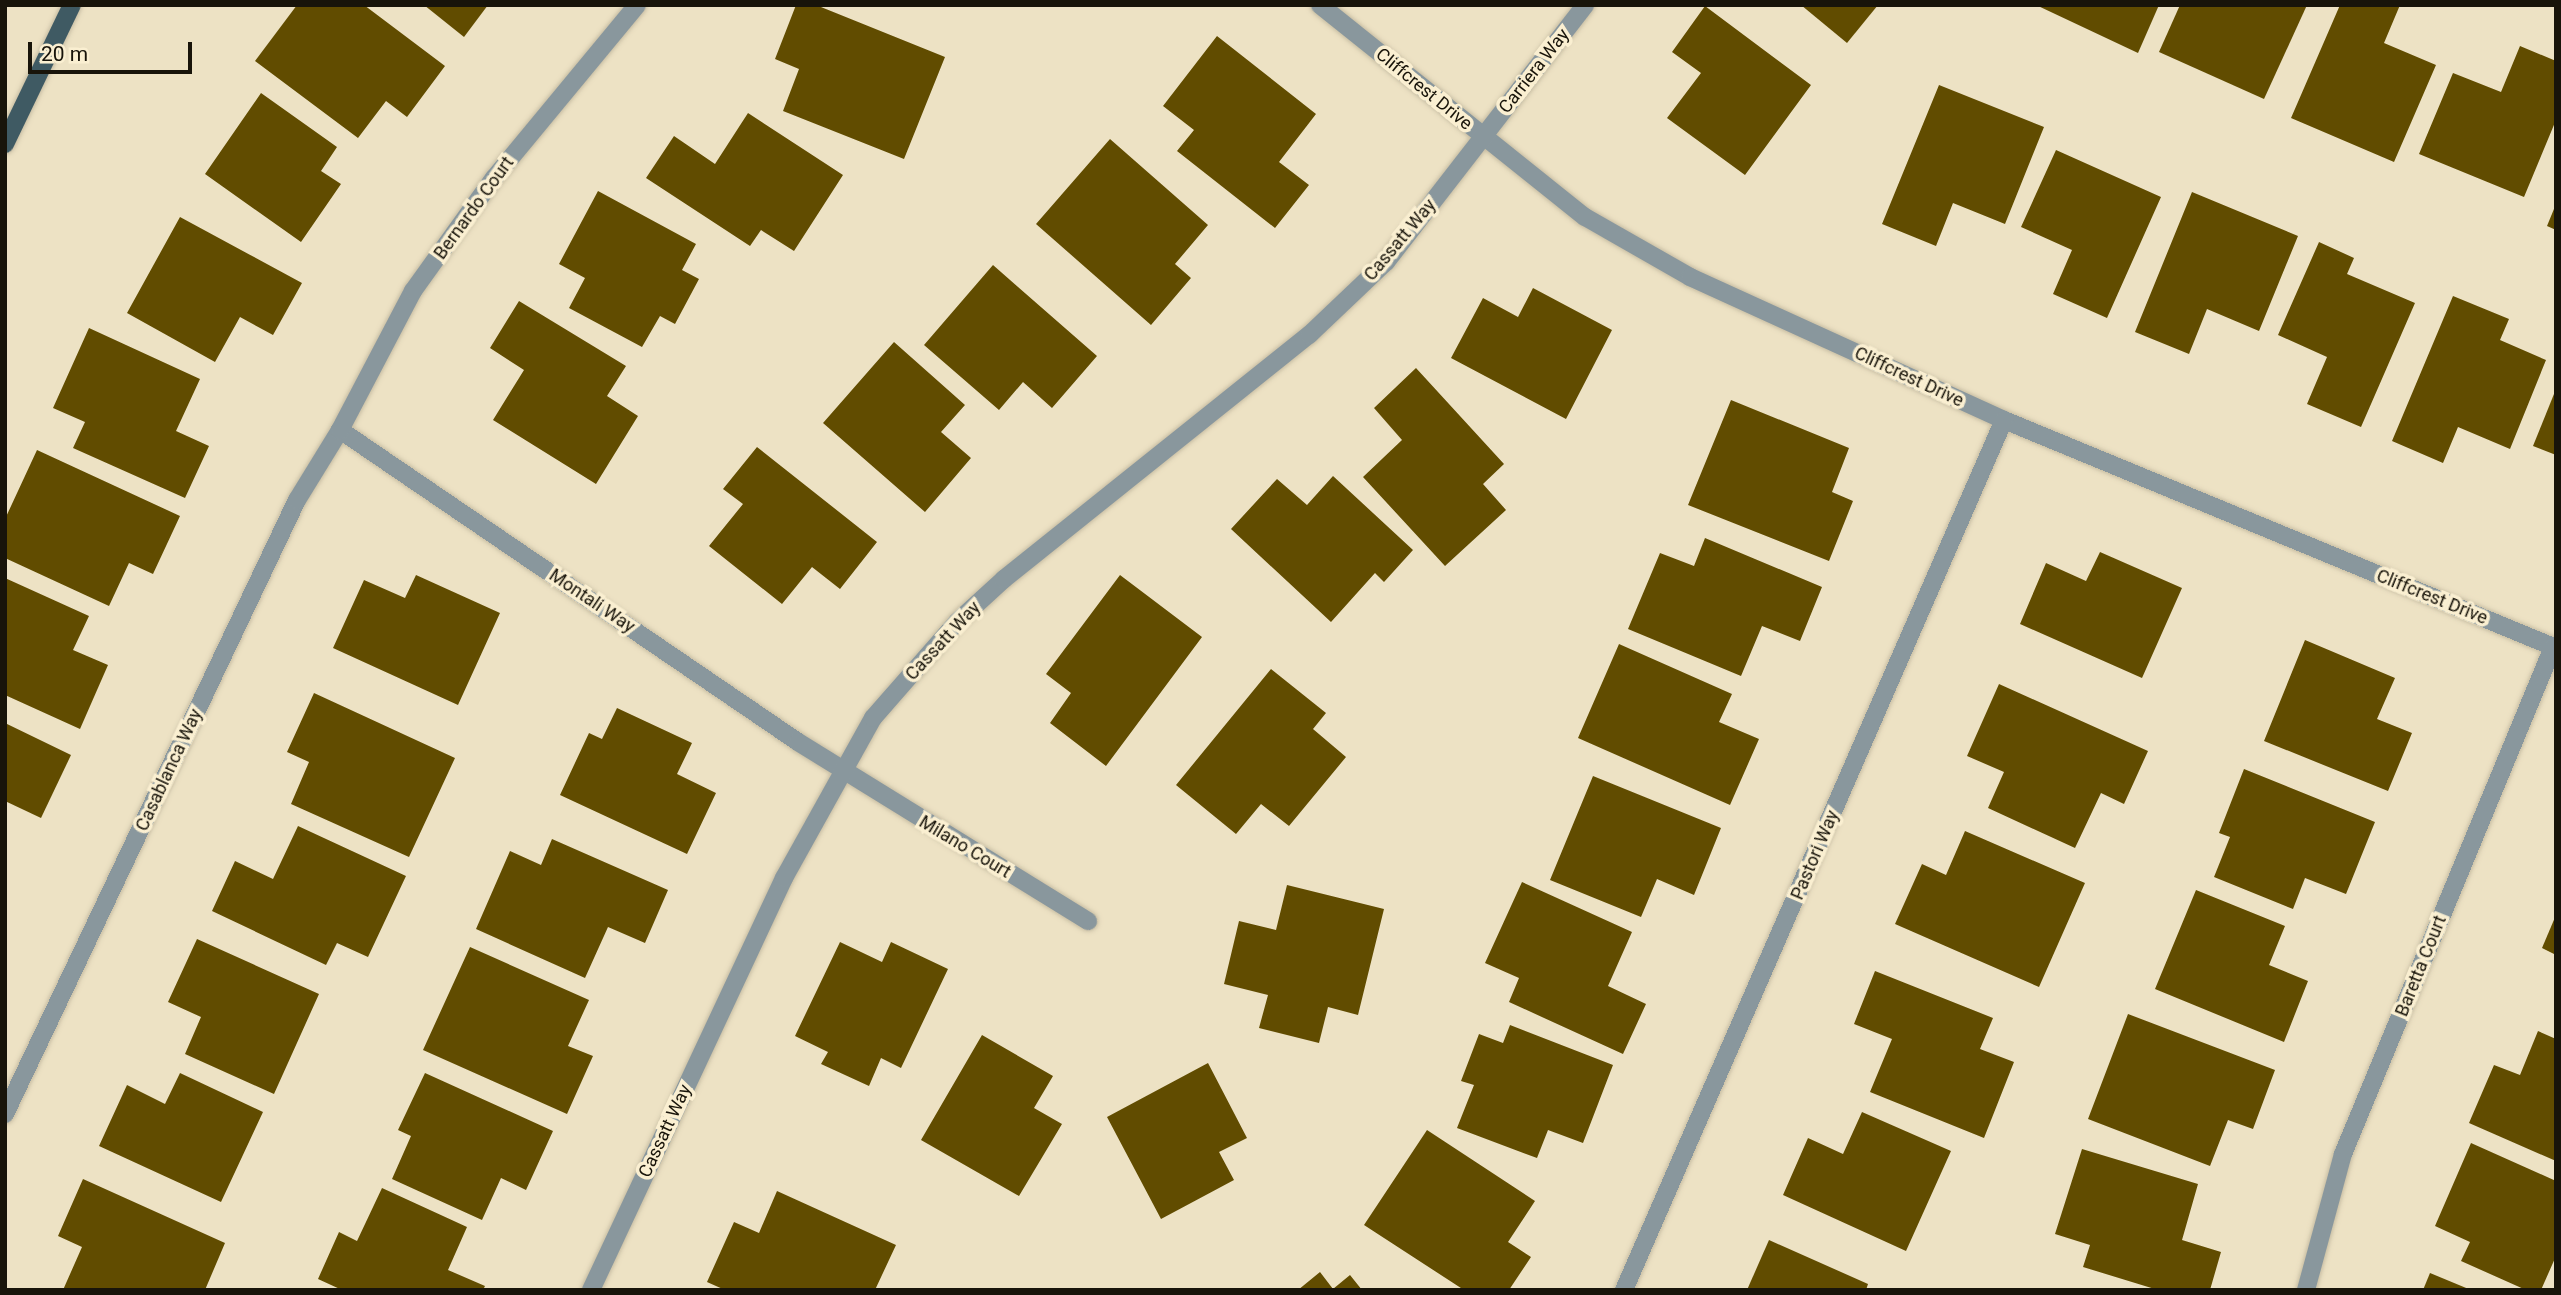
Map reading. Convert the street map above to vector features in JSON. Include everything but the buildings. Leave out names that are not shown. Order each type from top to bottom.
[{"type":"main road","points":[[5,144],[72,5]]},
{"type":"street","name":"Bernardo Court","points":[[340,430],[413,291],[494,177],[637,5]]},
{"type":"street","name":"Cliffcrest Drive","points":[[1320,5],[1585,217],[1690,277],[2004,420],[2554,648]]},
{"type":"street","name":"Carriera Way","points":[[1484,137],[1585,5]]},
{"type":"street","name":"Cassatt Way","points":[[591,1290],[784,878],[873,718],[957,622],[1309,335],[1386,262],[1484,137]]},
{"type":"street","name":"Pastori Way","points":[[1624,1290],[2004,420]]},
{"type":"street","name":"Montali Way","points":[[340,430],[844,771]]},
{"type":"street","name":"Casablanca Way","points":[[5,1114],[297,500],[340,430]]},
{"type":"street","name":"Baretta Court","points":[[2306,1290],[2343,1154],[2554,648]]},
{"type":"street","name":"Milano Court","points":[[844,771],[1088,921]]}]
